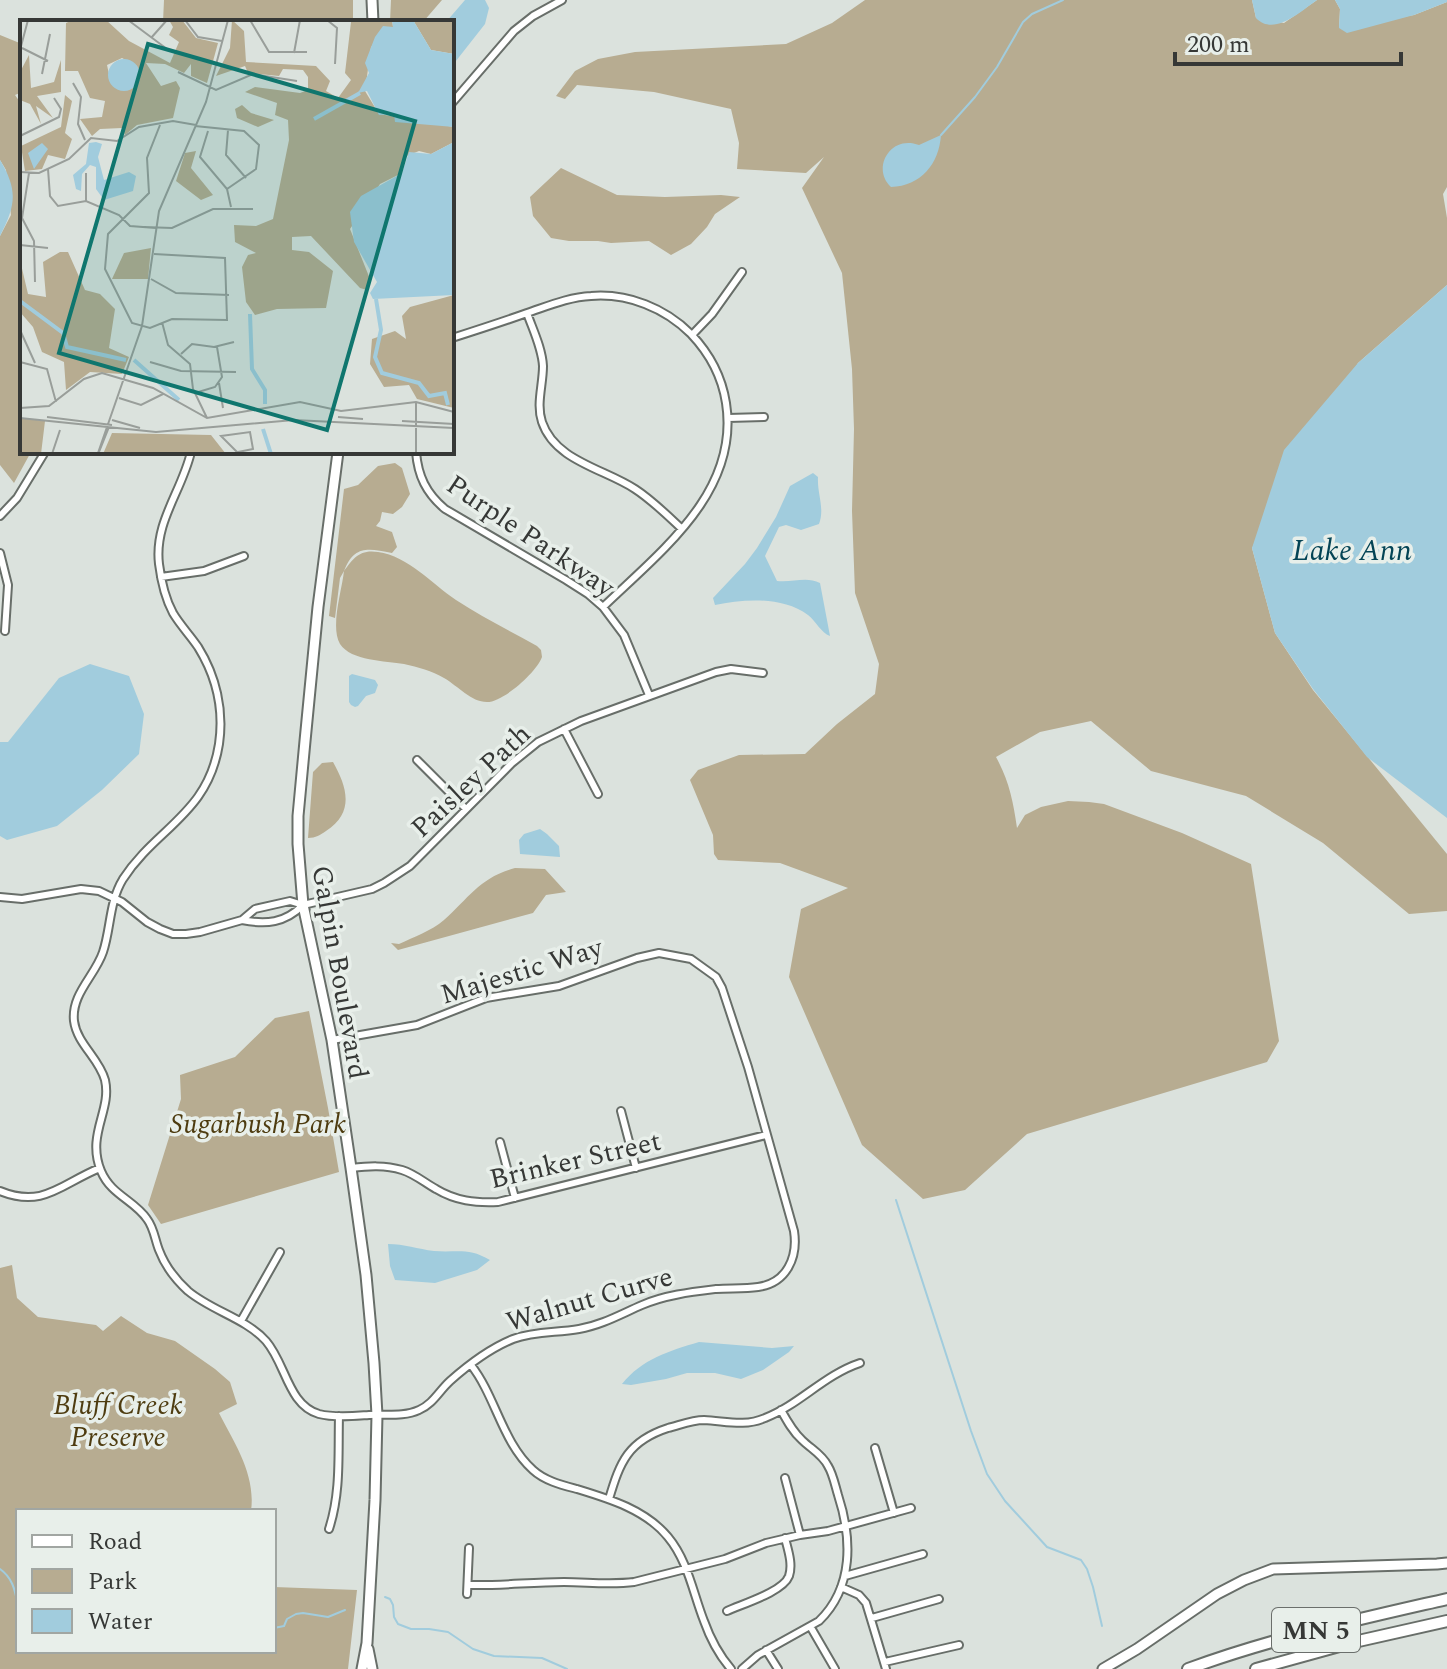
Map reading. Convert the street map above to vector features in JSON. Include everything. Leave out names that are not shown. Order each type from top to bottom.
[{"type":"main road","name":"MN 5","points":[[1188,1669],[1297,1635],[1447,1599]]},
{"type":"main road","name":"MN 5","points":[[1256,1669],[1447,1621]]},
{"type":"street","points":[[372,0],[373,20]]},
{"type":"street","points":[[454,101],[514,31],[562,0]]},
{"type":"street","points":[[692,335],[712,314],[742,272]]},
{"type":"street","points":[[454,337],[576,298],[621,298],[644,304],[680,324],[703,348],[717,372],[728,418],[726,450],[716,479],[708,495],[668,545],[603,607]]},
{"type":"street","points":[[527,313],[542,356],[541,428],[565,452],[631,486],[682,529]]},
{"type":"street","points":[[728,418],[764,417]]},
{"type":"street","points":[[0,516],[17,498],[44,454]]},
{"type":"street","points":[[190,454],[163,521],[158,551],[165,593],[175,616],[196,644],[213,677],[220,707],[219,741],[210,775],[194,803],[133,866],[121,883],[103,953],[74,1004],[74,1023],[78,1036],[97,1062],[105,1081],[105,1101],[96,1132],[97,1157],[115,1192],[138,1209],[151,1224],[160,1252],[176,1279],[193,1295],[241,1321],[263,1337],[282,1365],[299,1401],[313,1412],[339,1416],[338,1486],[336,1508],[329,1529]]},
{"type":"street","name":"Galpin Boulevard","points":[[338,454],[318,607],[298,816],[303,905],[332,1040],[366,1275],[377,1415],[367,1643],[362,1669]]},
{"type":"street","name":"Purple Parkway","points":[[416,454],[422,483],[445,509],[566,580],[603,607],[624,635],[649,695]]},
{"type":"street","points":[[0,553],[8,585],[5,631]]},
{"type":"street","points":[[161,577],[204,571],[244,556]]},
{"type":"street","name":"Paisley Path","points":[[303,905],[353,894],[399,874],[538,742],[649,695],[716,672],[731,669],[763,673]]},
{"type":"street","points":[[564,729],[598,794]]},
{"type":"street","points":[[417,760],[466,809]]},
{"type":"street","points":[[0,897],[22,899],[81,889],[99,891],[115,897],[147,922],[173,934],[200,932],[242,920],[255,909],[290,901],[303,905],[292,916],[261,924],[242,920]]},
{"type":"street","name":"Majestic Way","points":[[332,1040],[417,1025],[486,998],[559,986],[659,953],[691,959],[716,977]]},
{"type":"street","name":"Walnut Curve","points":[[339,1416],[398,1415],[417,1411],[427,1406],[445,1385],[471,1365],[504,1343],[530,1334],[587,1327],[674,1295],[755,1288],[779,1278],[795,1253],[794,1231],[748,1067],[716,977]]},
{"type":"street","points":[[621,1111],[636,1168]]},
{"type":"street","name":"Brinker Street","points":[[351,1168],[376,1165],[406,1171],[466,1202],[498,1202],[766,1135]]},
{"type":"street","points":[[500,1142],[515,1198]]},
{"type":"street","points":[[0,1191],[20,1197],[42,1196],[58,1191],[100,1168]]},
{"type":"street","points":[[241,1321],[280,1252]]},
{"type":"street","points":[[609,1499],[624,1458],[652,1434],[696,1421],[752,1422],[781,1410],[844,1368],[860,1363]]},
{"type":"street","points":[[471,1365],[487,1389],[504,1430],[533,1470],[556,1483],[609,1499],[635,1511],[668,1537],[686,1568],[705,1625],[731,1669]]},
{"type":"street","points":[[742,1669],[766,1650],[819,1621],[832,1606],[841,1587],[849,1555],[847,1526],[830,1468],[824,1458],[801,1439],[781,1410]]},
{"type":"street","points":[[875,1448],[894,1513]]},
{"type":"street","points":[[785,1478],[800,1535]]},
{"type":"street","points":[[468,1585],[634,1582],[725,1559],[766,1543],[828,1531],[911,1508]]},
{"type":"street","points":[[727,1611],[785,1583],[791,1565],[785,1538]]},
{"type":"street","points":[[467,1594],[469,1548]]},
{"type":"street","points":[[845,1576],[923,1554]]},
{"type":"street","points":[[1103,1669],[1217,1594],[1273,1569],[1447,1563]]},
{"type":"street","points":[[841,1587],[859,1595],[866,1603],[886,1665],[959,1645]]},
{"type":"street","points":[[872,1618],[939,1599]]},
{"type":"street","points":[[810,1626],[835,1669]]},
{"type":"street","name":"Galpin Boulevard","points":[[367,1643],[372,1669]]},
{"type":"street","points":[[766,1650],[778,1669]]},
{"type":"green space","points":[[164,0],[353,0],[353,20],[163,20]]},
{"type":"green space","points":[[391,0],[442,0],[425,20],[390,20]]},
{"type":"green space","points":[[865,0],[1252,0],[1256,18],[1284,23],[1317,0],[1335,0],[1340,9],[1339,28],[1414,15],[1447,2],[1447,187],[1443,194],[1447,218],[1447,285],[1358,363],[1252,548],[1275,633],[1313,690],[1447,854],[1447,911],[1409,914],[1323,843],[1246,796],[1151,771],[1091,721],[1040,732],[996,757],[1010,791],[1017,828],[1025,815],[1041,807],[1068,801],[1104,804],[1182,833],[1251,864],[1279,1041],[1267,1062],[1027,1134],[965,1190],[923,1199],[862,1145],[789,977],[801,909],[848,888],[780,863],[718,860],[714,854],[713,835],[690,780],[698,770],[739,755],[805,754],[875,694],[879,664],[855,593],[852,369],[842,273],[802,188],[824,157],[806,173],[737,169],[739,143],[731,109],[654,92],[577,85],[565,99],[556,96],[575,71],[598,59],[635,52],[786,44],[832,23]]},
{"type":"green space","points":[[0,35],[20,43],[20,93],[15,95],[20,102],[20,454],[30,454],[14,483],[0,465],[0,236],[11,215],[6,170],[0,160]]},
{"type":"green space","points":[[561,168],[617,195],[740,197],[715,214],[691,244],[671,255],[649,241],[569,241],[551,238],[533,216],[530,197]]},
{"type":"green space","points":[[395,463],[402,468],[410,494],[393,514],[382,512],[376,526],[392,532],[397,547],[392,553],[363,550],[357,553],[340,578],[335,618],[329,616],[344,489],[358,485],[378,466]]},
{"type":"green space","points":[[366,552],[378,552],[399,559],[466,606],[537,646],[542,657],[539,664],[518,686],[502,697],[487,702],[470,697],[430,671],[352,654],[340,644],[336,628],[344,571],[354,559]]},
{"type":"green space","points":[[333,762],[345,790],[345,807],[335,824],[320,835],[308,838],[313,772],[322,763]]},
{"type":"green space","points":[[515,868],[545,869],[566,892],[546,895],[533,913],[398,950],[391,943],[399,944],[434,927],[492,877]]},
{"type":"green space","name":"Sugarbush Park","points":[[309,1011],[339,1172],[161,1224],[148,1205],[181,1099],[180,1075],[235,1057],[275,1018]]},
{"type":"green space","name":"Bluff Creek Preserve","points":[[12,1265],[17,1298],[38,1317],[96,1325],[103,1331],[121,1316],[147,1333],[175,1341],[230,1382],[237,1404],[219,1413],[243,1460],[252,1498],[251,1509],[16,1509],[16,1653],[276,1653],[276,1587],[357,1590],[348,1669],[0,1669],[0,1268]]},
{"type":"water","points":[[465,0],[485,0],[489,8],[485,24],[454,63],[454,20],[448,20]]},
{"type":"water","points":[[1252,0],[1317,0],[1295,16],[1271,25],[1256,18]]},
{"type":"water","points":[[1335,0],[1447,2],[1414,15],[1347,33],[1339,28],[1340,9]]},
{"type":"water","points":[[941,135],[937,155],[926,172],[911,183],[891,187],[885,180],[883,163],[892,149],[900,144],[919,145]]},
{"type":"water","points":[[0,160],[10,180],[13,198],[0,236]]},
{"type":"water","name":"Lake Ann","points":[[1447,285],[1447,818],[1367,757],[1313,689],[1275,633],[1252,548],[1284,450],[1358,363]]},
{"type":"water","points":[[813,473],[818,477],[819,524],[801,530],[786,525],[779,527],[765,556],[777,581],[809,580],[820,583],[830,636],[808,615],[787,605],[738,601],[715,605],[713,598],[757,548],[790,486]]},
{"type":"water","points":[[90,664],[129,676],[144,714],[139,754],[102,790],[57,826],[7,840],[0,836],[0,742],[8,742],[59,678]]},
{"type":"water","points":[[352,674],[375,680],[378,685],[375,693],[366,696],[355,707],[349,702],[349,676]]},
{"type":"water","points":[[540,829],[559,846],[560,857],[520,854],[519,840],[524,834]]},
{"type":"water","points":[[388,1244],[434,1251],[469,1252],[490,1260],[477,1270],[435,1283],[395,1280]]},
{"type":"water","points":[[699,1342],[772,1348],[794,1346],[763,1370],[741,1379],[715,1373],[687,1373],[631,1385],[622,1384],[647,1362]]},
{"type":"waterway","points":[[941,135],[997,67],[1023,22],[1032,14],[1063,0]]},
{"type":"waterway","points":[[896,1200],[987,1474],[1005,1501],[1047,1547],[1081,1560],[1093,1587],[1102,1626]]},
{"type":"waterway","points":[[0,1569],[11,1581],[16,1598]]},
{"type":"waterway","points":[[385,1597],[393,1605],[398,1624],[411,1629],[448,1632],[473,1649],[494,1656],[542,1658],[567,1669]]},
{"type":"waterway","points":[[276,1628],[284,1626],[287,1619],[296,1614],[328,1617],[345,1610]]}]
